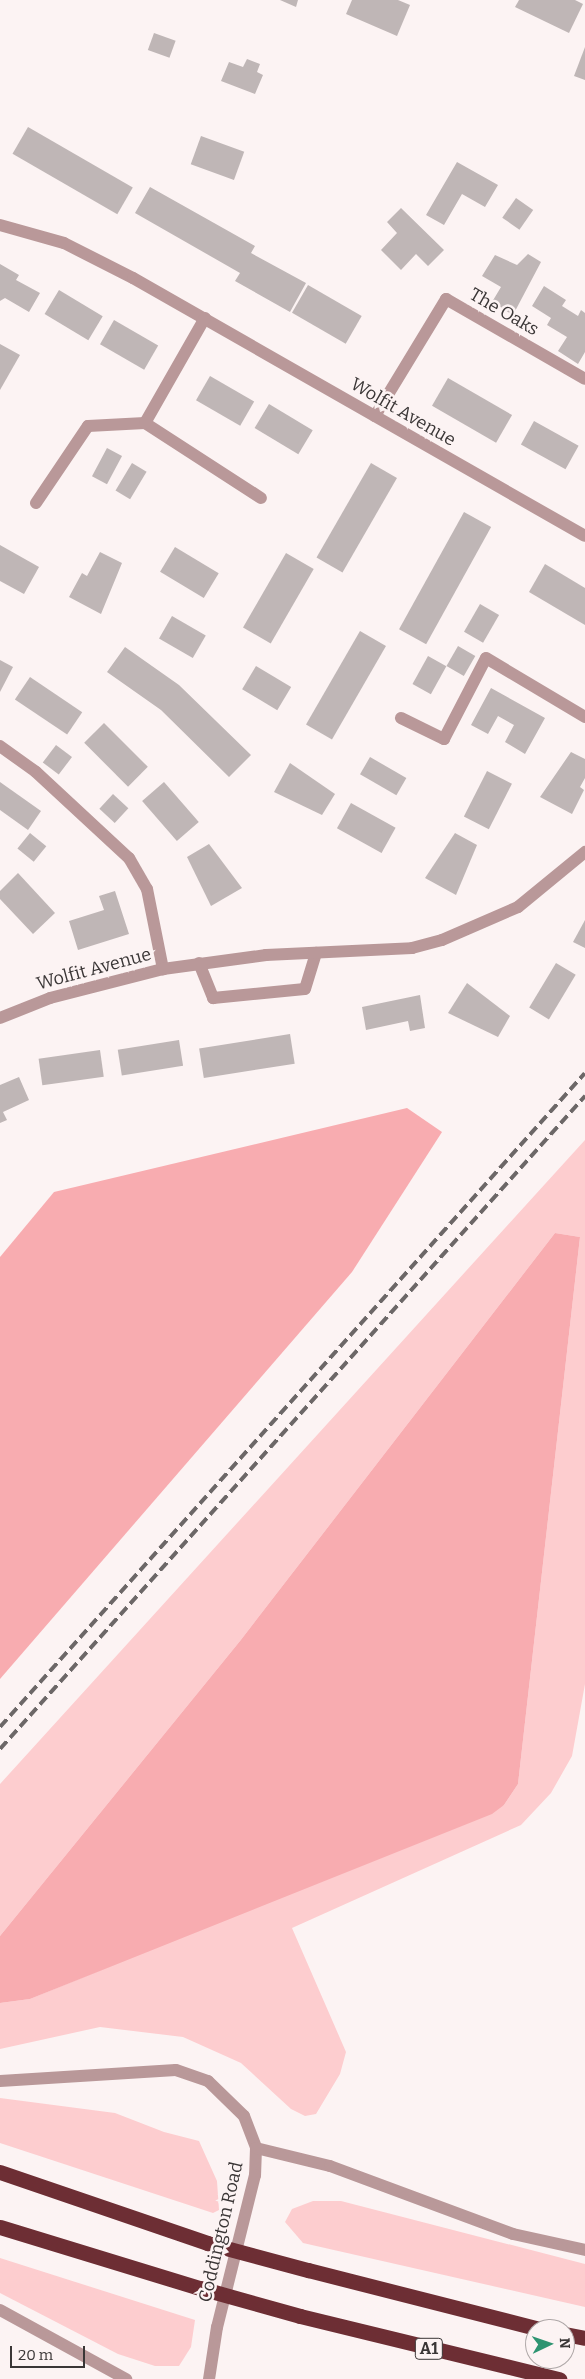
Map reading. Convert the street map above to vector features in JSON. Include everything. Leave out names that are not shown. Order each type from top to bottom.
[{"type":"highway","points":[[0,2172],[207,2243],[525,2325]]},
{"type":"highway","name":"A1","points":[[0,2227],[200,2288],[300,2316],[559,2379]]},
{"type":"street","name":"Wolfit Avenue","points":[[0,226],[64,243],[205,318],[585,536]]},
{"type":"street","name":"The Oaks","points":[[375,416],[446,299],[585,379]]},
{"type":"street","points":[[145,423],[205,318]]},
{"type":"street","points":[[36,503],[88,426],[145,423],[261,498]]},
{"type":"street","points":[[401,718],[444,740],[486,658],[585,717]]},
{"type":"street","points":[[0,746],[43,778],[129,858],[147,889],[163,969]]},
{"type":"street","name":"Wolfit Avenue","points":[[0,1018],[50,998],[163,969],[199,963],[316,953],[412,948],[466,932],[518,907],[585,852]]},
{"type":"street","points":[[199,963],[213,998],[305,989],[316,953]]},
{"type":"street","name":"Coddington Road","points":[[0,2081],[126,2070],[184,2072],[208,2081],[234,2103],[251,2132],[256,2148],[255,2174],[217,2327],[209,2379]]},
{"type":"street","points":[[256,2148],[330,2166],[513,2234],[585,2250]]},
{"type":"street","points":[[0,2310],[126,2379]]},
{"type":"shaded area","points":[[407,1108],[442,1132],[352,1272],[0,1679],[0,1257],[54,1192]]},
{"type":"shaded area","points":[[585,1140],[585,1684],[572,1756],[551,1793],[521,1825],[292,1928],[346,2052],[340,2074],[316,2114],[305,2116],[291,2109],[241,2063],[183,2037],[100,2027],[0,2049],[0,2003],[30,1999],[504,1805],[518,1784],[580,1237],[555,1233],[240,1641],[0,1936],[0,1784]]},
{"type":"shaded area","points":[[555,1233],[580,1237],[518,1784],[504,1805],[492,1814],[30,1999],[0,2003],[0,1936],[240,1641]]},
{"type":"shaded area","points":[[0,2098],[115,2113],[164,2132],[199,2141],[217,2181],[219,2210],[213,2213],[0,2143]]},
{"type":"shaded area","points":[[313,2201],[341,2201],[585,2264],[585,2307],[303,2243],[285,2222],[292,2209]]},
{"type":"shaded area","points":[[0,2258],[195,2320],[191,2347],[179,2366],[155,2366],[118,2354],[0,2293]]},
{"type":"building","points":[[280,0],[298,0],[296,7]]},
{"type":"building","points":[[352,0],[398,0],[410,5],[397,36],[346,14]]},
{"type":"building","points":[[519,0],[575,0],[583,4],[569,33],[515,7]]},
{"type":"building","points":[[154,33],[176,41],[169,58],[148,50]]},
{"type":"building","points":[[585,47],[585,80],[574,76]]},
{"type":"building","points":[[247,59],[260,64],[257,72],[263,75],[255,94],[221,81],[229,62],[243,67]]},
{"type":"building","points":[[28,127],[133,187],[117,214],[13,154]]},
{"type":"building","points":[[201,136],[244,152],[234,180],[191,164]]},
{"type":"building","points":[[457,162],[498,185],[485,207],[462,194],[444,225],[426,215]]},
{"type":"building","points":[[150,187],[255,246],[251,253],[306,283],[290,312],[235,281],[240,273],[135,213]]},
{"type":"building","points":[[516,198],[533,210],[519,230],[502,218]]},
{"type":"building","points":[[401,208],[444,250],[428,266],[416,254],[401,270],[381,250],[397,233],[387,222]]},
{"type":"building","points":[[528,254],[541,262],[513,315],[492,302],[501,287],[482,276],[495,255],[517,265]]},
{"type":"building","points":[[0,264],[19,275],[16,280],[40,293],[29,312],[5,298],[0,301]]},
{"type":"building","points":[[308,285],[362,316],[346,344],[292,313]]},
{"type":"building","points":[[544,286],[566,300],[562,306],[578,316],[581,310],[585,313],[585,352],[578,364],[558,351],[567,337],[547,325],[551,318],[532,306]]},
{"type":"building","points":[[59,290],[103,316],[88,340],[45,314]]},
{"type":"building","points":[[114,320],[158,346],[144,370],[100,344]]},
{"type":"building","points":[[0,344],[20,355],[0,390]]},
{"type":"building","points":[[210,376],[254,402],[240,426],[196,400]]},
{"type":"building","points":[[448,378],[512,415],[496,443],[432,406]]},
{"type":"building","points":[[269,404],[313,430],[298,454],[255,428]]},
{"type":"building","points":[[534,421],[579,446],[566,469],[521,445]]},
{"type":"building","points":[[107,448],[122,456],[107,484],[92,476]]},
{"type":"building","points":[[132,463],[147,472],[130,499],[116,490]]},
{"type":"building","points":[[371,463],[397,478],[342,572],[317,557]]},
{"type":"building","points":[[464,512],[491,527],[426,644],[399,629]]},
{"type":"building","points":[[0,545],[39,567],[24,594],[0,581]]},
{"type":"building","points":[[175,547],[219,573],[204,598],[160,572]]},
{"type":"building","points":[[100,552],[122,563],[101,614],[69,597],[82,573],[87,576]]},
{"type":"building","points":[[286,553],[314,569],[271,643],[243,627]]},
{"type":"building","points":[[545,564],[585,588],[585,625],[529,592]]},
{"type":"building","points":[[480,604],[499,615],[483,643],[464,632]]},
{"type":"building","points":[[172,616],[206,636],[193,658],[159,639]]},
{"type":"building","points":[[360,631],[386,646],[332,740],[306,725]]},
{"type":"building","points":[[458,646],[475,656],[464,676],[446,666]]},
{"type":"building","points":[[125,647],[179,685],[251,755],[229,777],[161,710],[107,672]]},
{"type":"building","points":[[428,656],[446,666],[431,694],[412,684]]},
{"type":"building","points":[[0,660],[13,667],[0,692]]},
{"type":"building","points":[[256,666],[291,687],[277,710],[242,689]]},
{"type":"building","points":[[30,677],[82,712],[67,735],[15,699]]},
{"type":"building","points":[[491,688],[545,718],[525,754],[505,742],[514,725],[498,716],[488,734],[471,725]]},
{"type":"building","points":[[104,723],[148,767],[128,787],[84,743]]},
{"type":"building","points":[[56,745],[72,757],[59,775],[43,763]]},
{"type":"building","points":[[571,752],[585,759],[585,778],[580,787],[584,790],[572,814],[540,797]]},
{"type":"building","points":[[370,757],[406,778],[396,795],[360,774]]},
{"type":"building","points":[[290,763],[335,794],[322,815],[274,792]]},
{"type":"building","points":[[487,771],[512,784],[489,829],[464,816]]},
{"type":"building","points":[[0,782],[41,811],[28,830],[0,810]]},
{"type":"building","points":[[164,782],[199,822],[177,841],[142,801]]},
{"type":"building","points":[[113,794],[128,808],[115,823],[99,809]]},
{"type":"building","points":[[351,803],[396,828],[382,853],[337,828]]},
{"type":"building","points":[[30,833],[46,846],[34,862],[17,849]]},
{"type":"building","points":[[455,833],[477,845],[456,895],[425,878]]},
{"type":"building","points":[[209,844],[242,888],[211,906],[187,857]]},
{"type":"building","points":[[18,873],[55,913],[33,934],[0,899],[0,891]]},
{"type":"building","points":[[115,891],[129,934],[78,950],[69,921],[104,910],[99,896]]},
{"type":"building","points":[[585,920],[585,948],[573,942]]},
{"type":"building","points":[[556,963],[576,975],[549,1019],[529,1008]]},
{"type":"building","points":[[467,983],[510,1016],[498,1037],[448,1013]]},
{"type":"building","points":[[420,995],[425,1028],[410,1031],[408,1021],[366,1030],[362,1007]]},
{"type":"building","points":[[290,1034],[295,1064],[204,1078],[199,1048]]},
{"type":"building","points":[[179,1040],[183,1066],[122,1075],[118,1050]]},
{"type":"building","points":[[100,1050],[104,1077],[42,1085],[39,1059]]},
{"type":"building","points":[[19,1077],[29,1100],[3,1112],[7,1120],[0,1123],[0,1085]]},
{"type":"railway","points":[[0,1727],[585,1073]]},
{"type":"railway","points":[[0,1749],[585,1096]]}]
